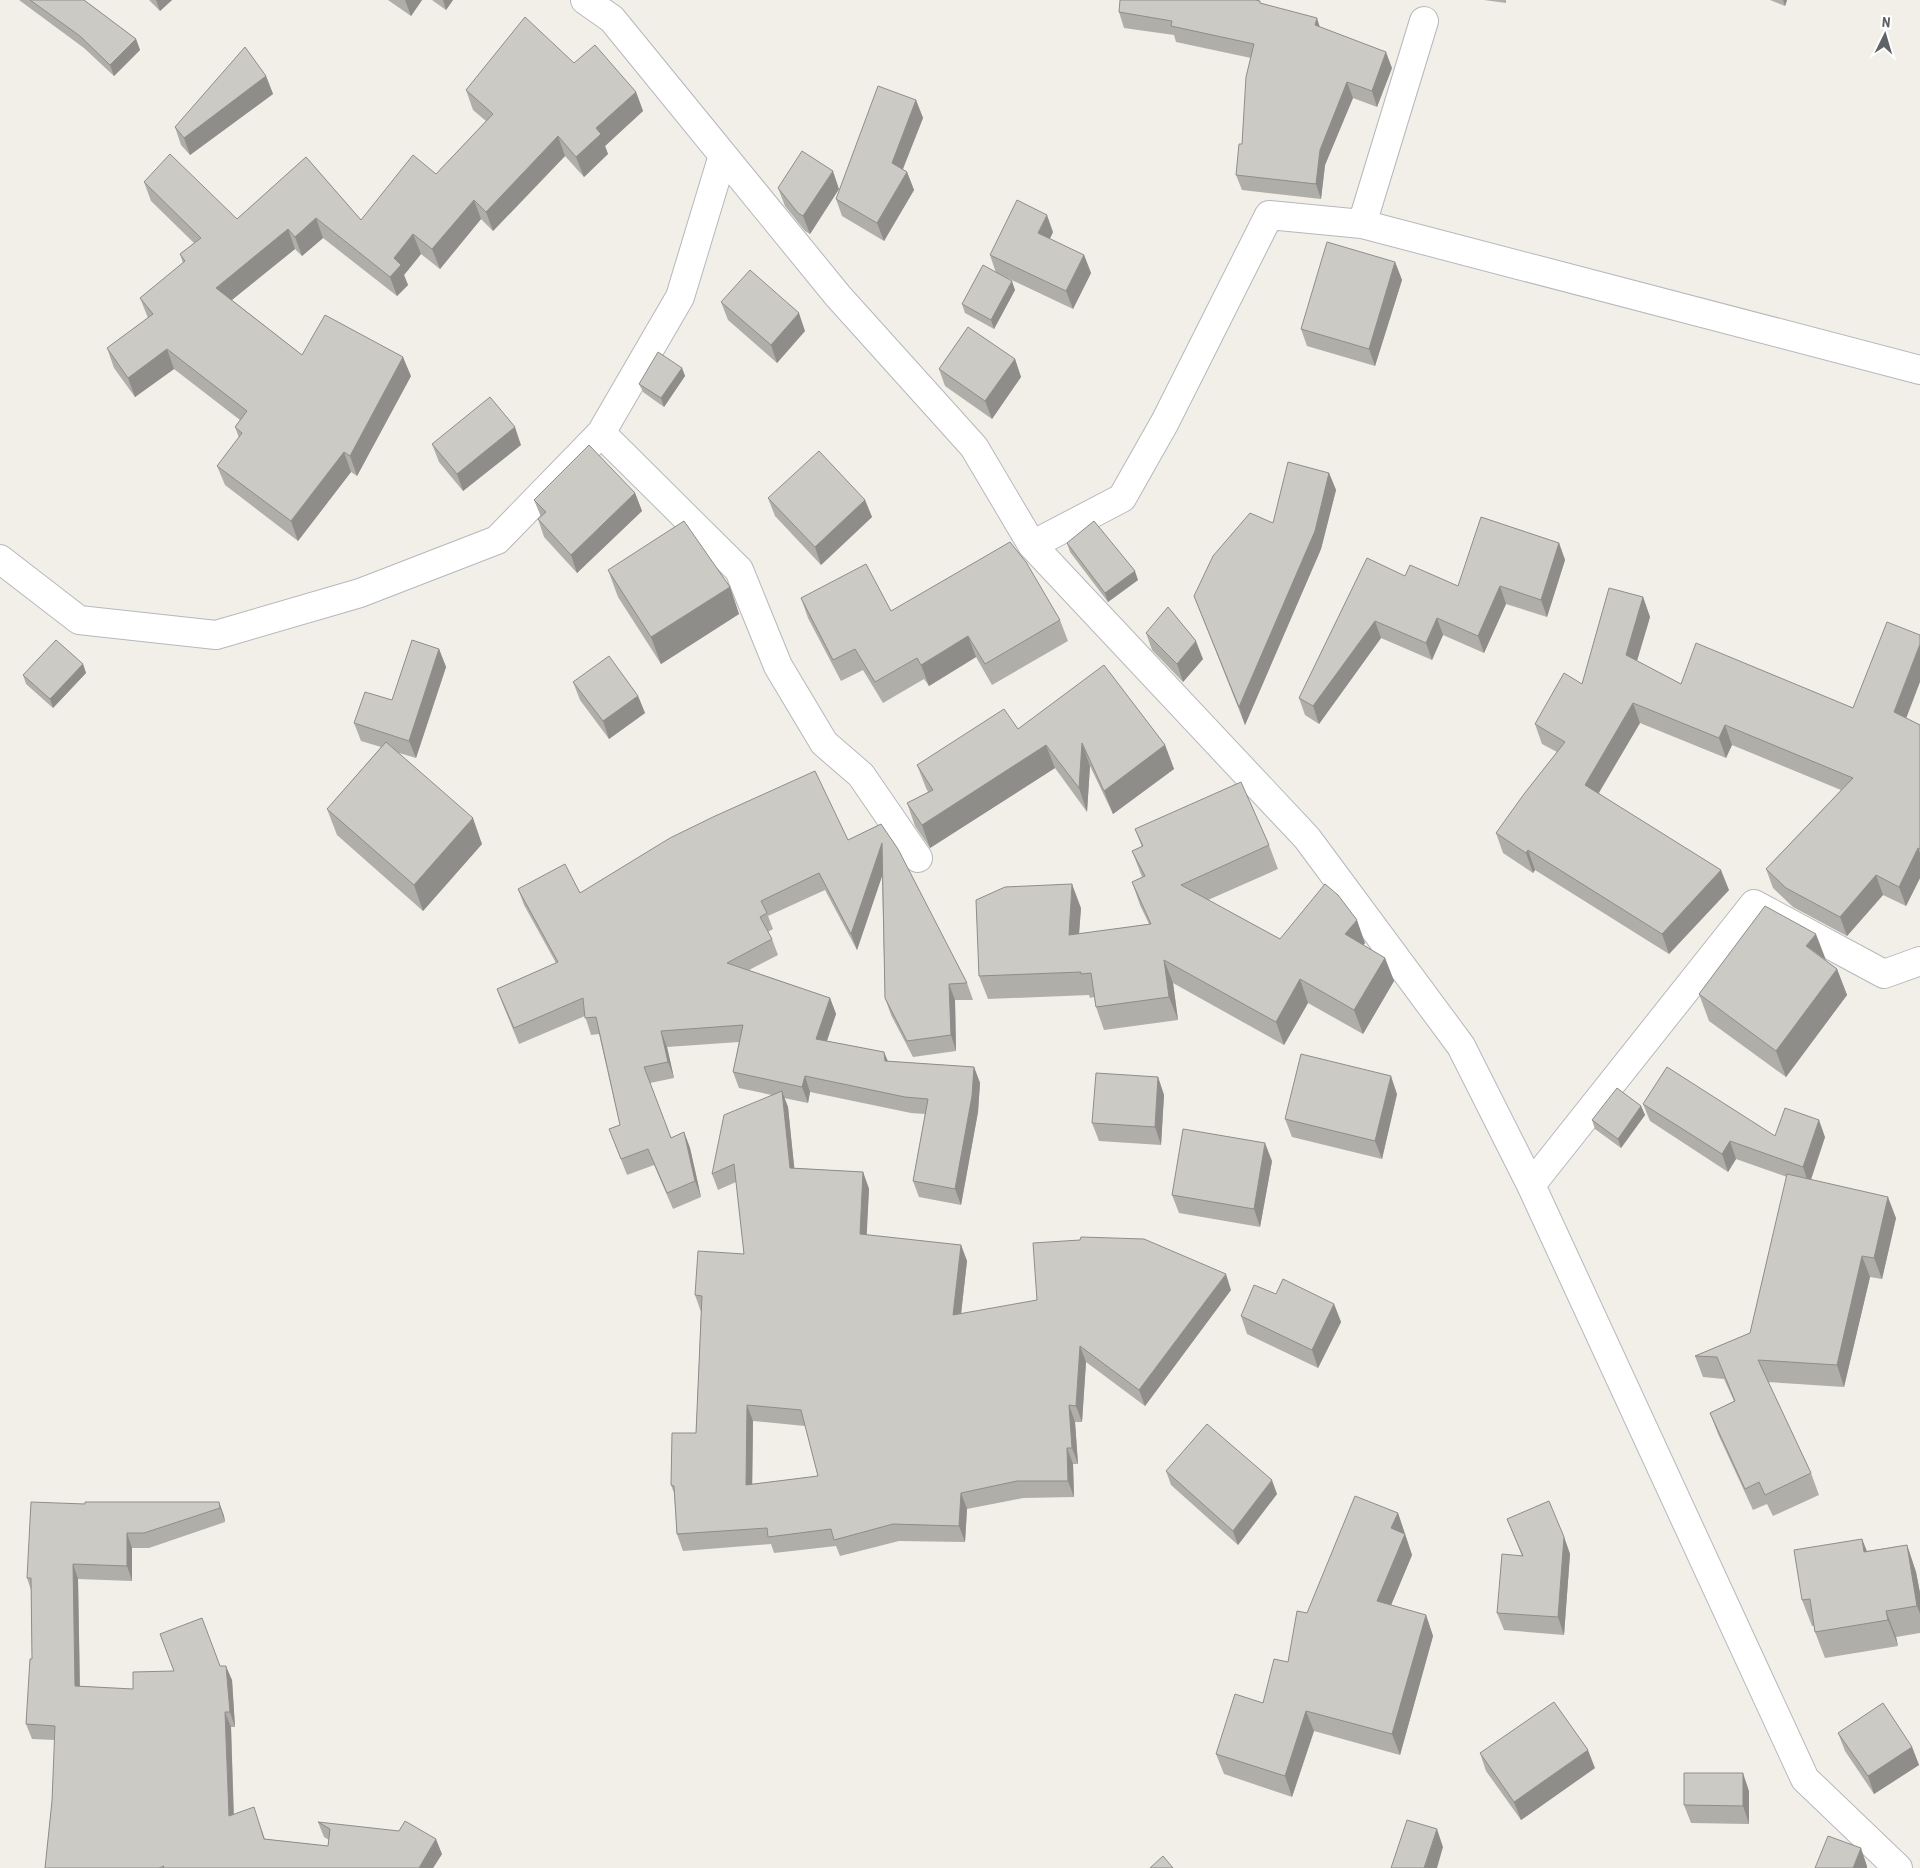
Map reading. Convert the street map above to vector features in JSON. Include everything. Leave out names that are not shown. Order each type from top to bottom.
[{"type":"street","points":[[585,0],[612,19],[838,296],[974,447],[1032,545],[1307,838],[1461,1046],[1531,1185],[1805,1779],[1898,1868]]},
{"type":"street","points":[[1362,224],[1424,21]]},
{"type":"street","points":[[0,559],[79,620],[216,635],[360,593],[496,540],[600,433],[680,297],[723,154]]},
{"type":"street","points":[[1032,545],[1122,498],[1165,422],[1269,214],[1362,224],[1920,370]]},
{"type":"street","points":[[600,433],[739,570],[778,666],[824,743],[861,775],[918,858]]},
{"type":"street","points":[[1531,1185],[1754,904],[1884,974],[1920,961]]},
{"type":"building","points":[[30,0],[84,0],[136,39],[110,65],[80,36]]},
{"type":"building","points":[[1120,0],[1255,0],[1317,18],[1315,25],[1386,52],[1372,91],[1347,82],[1320,150],[1316,184],[1236,175],[1239,144],[1242,144],[1246,77],[1254,44],[1171,26],[1172,21],[1119,12]]},
{"type":"building","points":[[525,17],[574,63],[595,45],[636,92],[596,128],[601,134],[576,157],[558,136],[486,212],[474,200],[432,249],[413,234],[394,258],[401,265],[390,277],[316,218],[295,237],[288,229],[216,288],[302,355],[325,315],[403,357],[350,456],[344,452],[291,521],[217,466],[242,433],[235,427],[247,411],[167,349],[128,378],[107,348],[153,314],[140,298],[185,261],[180,254],[201,238],[144,182],[170,154],[237,219],[306,157],[361,220],[413,155],[436,174],[493,114],[466,90]]},
{"type":"building","points":[[245,47],[266,76],[184,138],[175,127]]},
{"type":"building","points":[[878,86],[916,100],[892,163],[907,172],[877,223],[836,199]]},
{"type":"building","points":[[802,151],[833,171],[803,216],[798,213],[778,188]]},
{"type":"building","points":[[1017,200],[1047,215],[1038,233],[1084,255],[1066,291],[990,255]]},
{"type":"building","points":[[1327,242],[1395,262],[1369,349],[1301,329]]},
{"type":"building","points":[[983,265],[1012,281],[991,320],[962,304]]},
{"type":"building","points":[[750,270],[799,313],[771,345],[721,302]]},
{"type":"building","points":[[968,327],[1015,359],[985,401],[939,369]]},
{"type":"building","points":[[658,352],[682,368],[661,398],[639,384]]},
{"type":"building","points":[[490,397],[515,427],[457,474],[432,444]]},
{"type":"building","points":[[589,445],[635,493],[571,555],[538,519],[546,512],[534,500]]},
{"type":"building","points":[[819,451],[865,500],[815,547],[768,498]]},
{"type":"building","points":[[1288,462],[1329,473],[1315,531],[1239,707],[1194,596],[1213,556],[1250,513],[1273,523]]},
{"type":"building","points":[[1481,517],[1559,543],[1541,600],[1500,586],[1478,636],[1437,618],[1426,643],[1375,621],[1313,706],[1299,698],[1367,558],[1405,576],[1410,565],[1458,586]]},
{"type":"building","points":[[684,521],[730,587],[651,637],[608,570]]},
{"type":"building","points":[[1094,521],[1135,571],[1105,593],[1067,543]]},
{"type":"building","points":[[1010,542],[1026,562],[1060,620],[985,664],[968,636],[921,665],[917,658],[875,682],[855,649],[833,660],[801,598],[866,564],[891,611]]},
{"type":"building","points":[[1609,588],[1643,597],[1626,655],[1681,684],[1696,643],[1853,708],[1887,622],[1920,635],[1920,644],[1894,712],[1920,725],[1920,849],[1918,848],[1899,887],[1876,875],[1840,917],[1786,888],[1766,869],[1853,778],[1725,725],[1719,738],[1633,703],[1585,785],[1721,870],[1662,934],[1528,850],[1526,853],[1496,833],[1565,742],[1535,724],[1564,673],[1582,684]]},
{"type":"building","points":[[1168,607],[1196,641],[1177,664],[1146,633]]},
{"type":"building","points":[[56,640],[83,664],[50,699],[23,675]]},
{"type":"building","points":[[412,640],[439,649],[409,741],[354,723],[365,692],[392,700]]},
{"type":"building","points":[[609,656],[638,696],[603,721],[573,682]]},
{"type":"building","points":[[1104,665],[1165,745],[1104,791],[1082,743],[1079,788],[1046,745],[922,825],[907,803],[933,790],[917,765],[1004,709],[1018,729]]},
{"type":"building","points":[[386,742],[473,818],[414,885],[327,809]]},
{"type":"building","points":[[815,771],[848,840],[881,824],[898,849],[967,983],[949,984],[951,1035],[907,1041],[885,998],[882,843],[851,934],[819,873],[761,901],[767,913],[760,917],[772,939],[727,963],[830,998],[816,1039],[884,1052],[885,1061],[974,1067],[972,1096],[955,1189],[913,1181],[928,1099],[905,1097],[805,1076],[802,1087],[733,1072],[743,1025],[661,1031],[668,1062],[644,1067],[671,1138],[684,1132],[695,1181],[667,1193],[648,1149],[621,1159],[609,1129],[620,1125],[596,1017],[585,1018],[583,998],[514,1028],[497,989],[558,962],[518,889],[565,864],[580,893],[670,838]]},
{"type":"building","points":[[1241,782],[1269,845],[1181,885],[1280,939],[1325,884],[1338,895],[1357,920],[1345,934],[1385,958],[1354,1010],[1300,979],[1276,1022],[1164,960],[1169,997],[1096,1007],[1091,973],[979,976],[976,900],[1005,887],[1072,884],[1069,935],[1151,924],[1132,882],[1145,876],[1132,851],[1143,846],[1135,829]]},
{"type":"building","points":[[1765,906],[1816,934],[1806,946],[1837,969],[1776,1051],[1699,994]]},
{"type":"building","points":[[1301,1054],[1391,1076],[1375,1141],[1285,1119]]},
{"type":"building","points":[[1667,1067],[1775,1136],[1785,1108],[1819,1120],[1803,1167],[1730,1141],[1722,1154],[1643,1104]]},
{"type":"building","points":[[1096,1073],[1158,1077],[1155,1127],[1092,1123]]},
{"type":"building","points":[[1617,1088],[1641,1106],[1618,1139],[1592,1120]]},
{"type":"building","points":[[782,1091],[790,1168],[863,1172],[860,1234],[961,1245],[953,1315],[1037,1300],[1033,1243],[1080,1240],[1081,1237],[1144,1239],[1226,1274],[1139,1390],[1080,1346],[1076,1406],[1069,1405],[1072,1448],[1067,1448],[1068,1481],[1017,1481],[961,1493],[959,1526],[893,1524],[834,1540],[831,1529],[768,1537],[767,1528],[677,1534],[674,1486],[671,1485],[672,1433],[696,1433],[702,1296],[695,1295],[698,1251],[744,1254],[734,1164],[712,1174],[724,1115]],"holes":[[[747,1405],[801,1410],[818,1476],[746,1485]]]},
{"type":"building","points":[[1183,1129],[1265,1143],[1254,1209],[1172,1195]]},
{"type":"building","points":[[1787,1174],[1888,1197],[1874,1258],[1862,1256],[1837,1365],[1758,1360],[1811,1473],[1765,1495],[1759,1482],[1745,1489],[1710,1413],[1735,1401],[1717,1357],[1695,1356],[1750,1333]]},
{"type":"building","points":[[1283,1279],[1334,1304],[1312,1350],[1241,1316],[1254,1285],[1276,1294]]},
{"type":"building","points":[[1207,1424],[1272,1480],[1233,1531],[1166,1471]]},
{"type":"building","points":[[1355,1496],[1398,1513],[1391,1528],[1405,1534],[1377,1601],[1426,1615],[1392,1734],[1306,1711],[1285,1776],[1216,1754],[1235,1694],[1263,1703],[1274,1659],[1288,1662],[1297,1611],[1307,1613]]},
{"type":"building","points":[[1549,1501],[1564,1537],[1558,1617],[1497,1613],[1502,1554],[1523,1556],[1507,1519]]},
{"type":"building","points":[[31,1502],[85,1504],[85,1502],[219,1502],[220,1508],[144,1533],[127,1533],[127,1566],[73,1564],[75,1686],[133,1689],[133,1672],[174,1671],[160,1634],[202,1618],[220,1666],[226,1666],[230,1712],[225,1712],[229,1816],[254,1807],[264,1839],[328,1846],[330,1829],[318,1822],[399,1831],[405,1821],[436,1839],[419,1868],[163,1868],[164,1866],[159,1868],[45,1868],[52,1801],[55,1726],[26,1724],[30,1659],[32,1659],[31,1578],[27,1578]]},
{"type":"building","points":[[1862,1539],[1864,1552],[1907,1545],[1917,1606],[1886,1611],[1888,1620],[1815,1632],[1810,1599],[1802,1600],[1794,1550]]},
{"type":"building","points":[[1554,1702],[1588,1750],[1514,1802],[1480,1753]]},
{"type":"building","points":[[1883,1703],[1912,1747],[1868,1776],[1838,1733]]},
{"type":"building","points":[[1684,1773],[1743,1773],[1743,1806],[1684,1805]]},
{"type":"building","points":[[1407,1820],[1437,1829],[1424,1868],[1391,1868]]},
{"type":"building","points":[[1828,1836],[1861,1848],[1853,1868],[1815,1868]]},
{"type":"building","points":[[1163,1856],[1173,1868],[1150,1868]]}]
